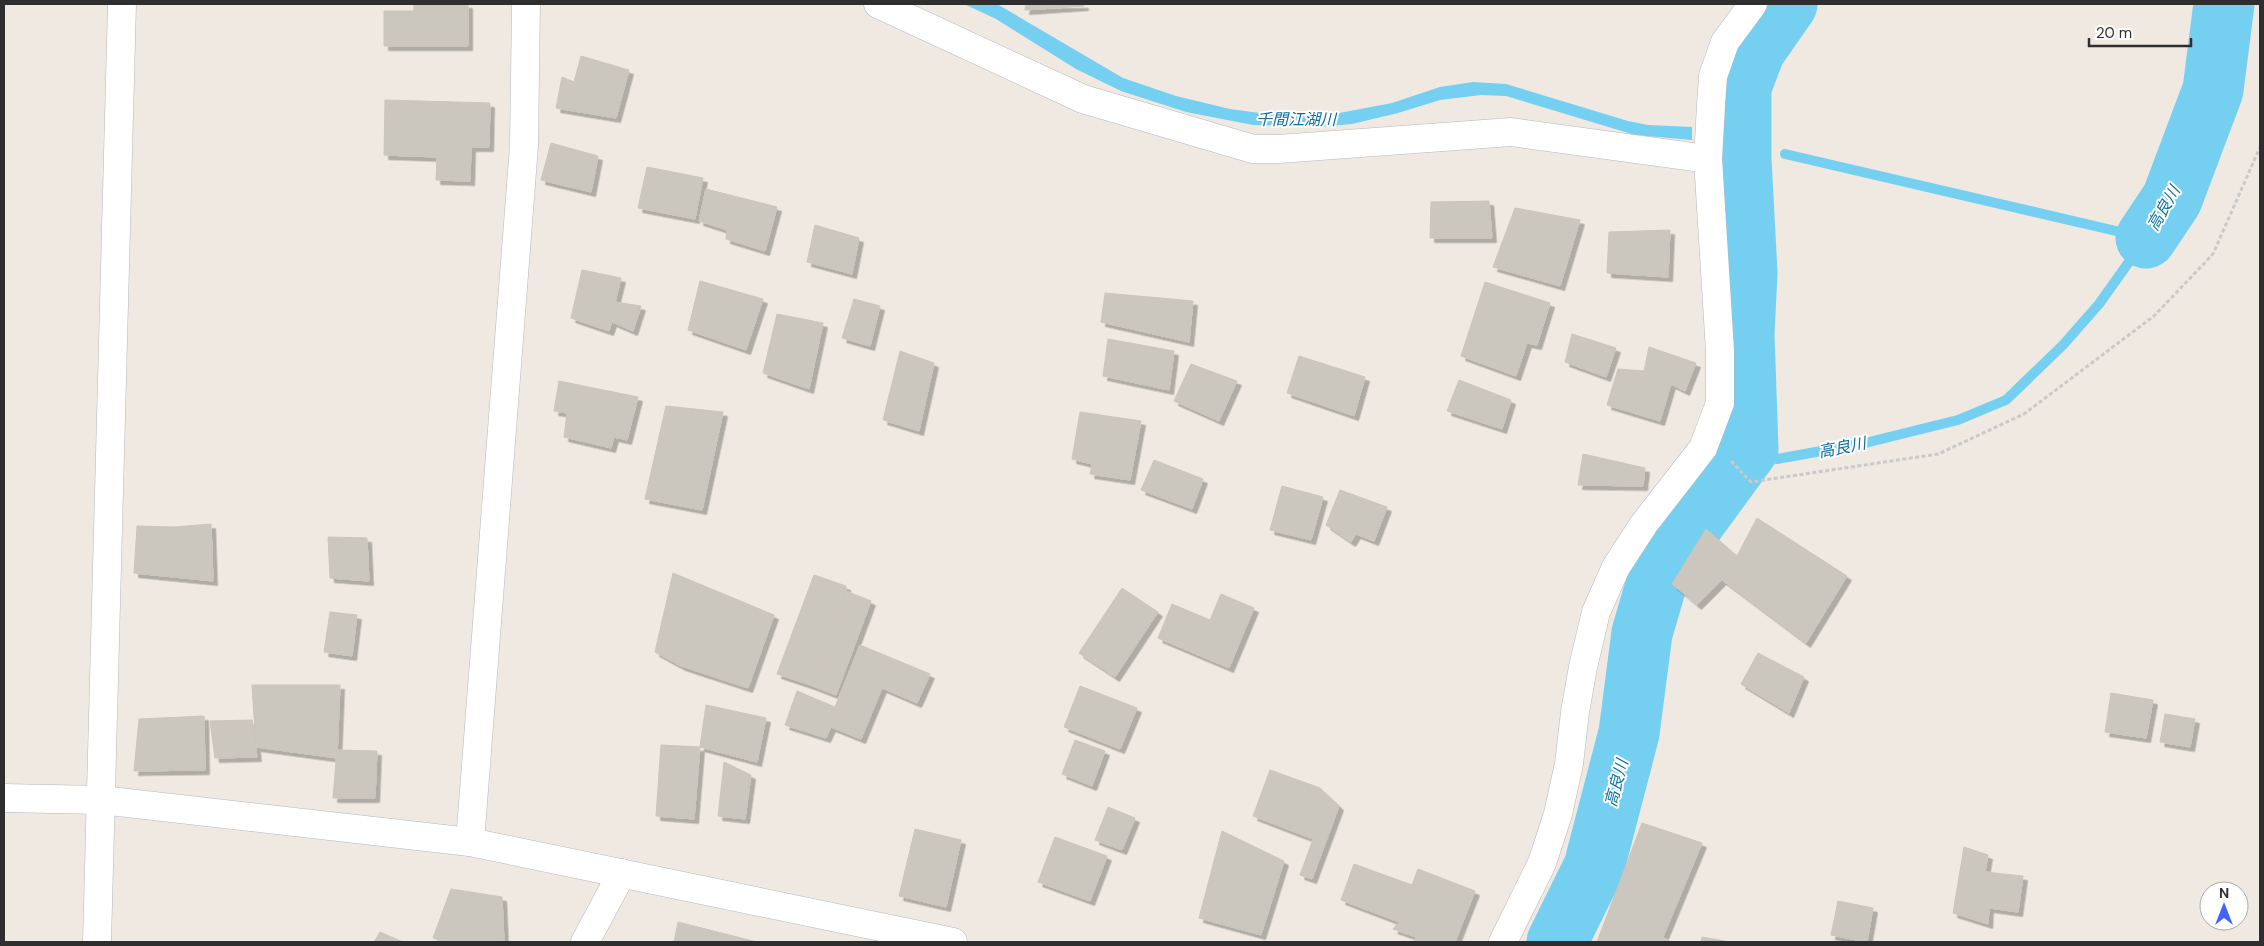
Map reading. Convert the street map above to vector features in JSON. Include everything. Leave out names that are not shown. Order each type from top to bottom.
[{"type":"street","points":[[97,942],[122,4]]},
{"type":"street","points":[[470,842],[524,146],[526,4]]},
{"type":"street","points":[[878,4],[1083,99],[1253,149],[1279,149],[1510,132],[1708,159]]},
{"type":"street","points":[[1503,942],[1542,863],[1558,814],[1569,764],[1583,667],[1596,612],[1616,567],[1644,524],[1703,448],[1720,403],[1720,351],[1708,159],[1713,76],[1725,42],[1753,4]]},
{"type":"street","points":[[4,798],[101,800],[470,842],[953,942]]},
{"type":"street","points":[[585,942],[622,873]]},
{"type":"path","points":[[1703,448],[1710,440],[1751,482],[1938,454],[2024,414],[2154,316],[2213,254],[2260,146]]},
{"type":"water","name":"千間江湖川","points":[[964,4],[997,4],[1123,78],[1176,96],[1230,109],[1267,114],[1334,114],[1392,103],[1440,87],[1473,82],[1506,84],[1628,121],[1648,125],[1692,127],[1692,140],[1635,135],[1506,96],[1481,95],[1440,100],[1352,124],[1317,127],[1253,125],[1186,112],[1121,91],[1076,69],[996,19]]},
{"type":"building","points":[[414,4],[468,4],[468,46],[384,46],[384,11],[414,11]]},
{"type":"building","points":[[1026,4],[1084,4],[1084,6],[1025,10]]},
{"type":"building","points":[[581,56],[629,70],[616,118],[556,108],[562,77],[574,82]]},
{"type":"building","points":[[385,100],[490,103],[489,147],[471,147],[470,181],[436,180],[437,157],[384,155]]},
{"type":"building","points":[[551,143],[598,156],[591,192],[541,180]]},
{"type":"building","points":[[647,167],[703,178],[695,219],[638,208]]},
{"type":"building","points":[[706,189],[777,207],[765,251],[726,239],[727,230],[699,221]]},
{"type":"building","points":[[1489,201],[1492,238],[1430,238],[1431,202]]},
{"type":"building","points":[[1515,208],[1580,220],[1560,286],[1493,267]]},
{"type":"building","points":[[815,225],[859,238],[852,274],[807,262]]},
{"type":"building","points":[[1670,230],[1668,277],[1607,273],[1609,232]]},
{"type":"building","points":[[582,270],[621,278],[615,302],[641,306],[633,331],[612,322],[609,331],[571,318]]},
{"type":"building","points":[[700,281],[763,299],[746,350],[688,330]]},
{"type":"building","points":[[1485,282],[1550,303],[1537,345],[1527,343],[1516,376],[1461,356]]},
{"type":"building","points":[[1105,293],[1193,301],[1189,342],[1101,322]]},
{"type":"building","points":[[854,299],[880,306],[870,346],[842,338]]},
{"type":"building","points":[[777,314],[823,323],[809,389],[763,373]]},
{"type":"building","points":[[1572,334],[1616,348],[1606,377],[1565,362]]},
{"type":"building","points":[[1108,339],[1174,351],[1169,390],[1103,376]]},
{"type":"building","points":[[1649,347],[1696,363],[1685,391],[1671,384],[1660,421],[1607,405],[1618,369],[1644,371]]},
{"type":"building","points":[[900,351],[934,363],[919,431],[883,420]]},
{"type":"building","points":[[1299,356],[1365,377],[1354,416],[1287,393]]},
{"type":"building","points":[[1191,364],[1237,381],[1219,421],[1174,401]]},
{"type":"building","points":[[1459,380],[1511,400],[1502,429],[1447,411]]},
{"type":"building","points":[[559,381],[638,397],[627,440],[614,437],[611,448],[564,437],[567,413],[554,411]]},
{"type":"building","points":[[666,406],[723,412],[702,510],[645,499]]},
{"type":"building","points":[[1080,412],[1141,421],[1130,480],[1090,474],[1092,464],[1072,459]]},
{"type":"building","points":[[1583,454],[1645,468],[1643,486],[1578,485]]},
{"type":"building","points":[[1154,460],[1203,479],[1192,509],[1141,490]]},
{"type":"building","points":[[1282,486],[1323,497],[1311,540],[1270,530]]},
{"type":"building","points":[[1340,490],[1387,507],[1374,541],[1356,534],[1351,542],[1326,525]]},
{"type":"building","points":[[1757,518],[1847,576],[1806,643],[1722,580],[1697,605],[1672,584],[1706,529],[1737,556]]},
{"type":"building","points":[[211,524],[213,581],[134,573],[137,526],[174,527]]},
{"type":"building","points":[[328,537],[367,538],[369,581],[330,578]]},
{"type":"building","points":[[673,573],[774,615],[748,688],[681,666],[655,652]]},
{"type":"building","points":[[814,575],[846,586],[846,591],[810,685],[777,674]]},
{"type":"building","points":[[1122,588],[1158,612],[1115,677],[1079,653]]},
{"type":"building","points":[[846,591],[871,601],[836,695],[810,685]]},
{"type":"building","points":[[1221,594],[1254,608],[1229,668],[1158,638],[1172,604],[1210,620]]},
{"type":"building","points":[[330,612],[357,615],[352,656],[324,652]]},
{"type":"building","points":[[860,645],[930,674],[917,703],[882,688],[861,739],[831,727],[835,707]]},
{"type":"building","points":[[1758,653],[1804,677],[1789,713],[1741,684]]},
{"type":"building","points":[[252,685],[340,685],[337,758],[256,747]]},
{"type":"building","points":[[1080,686],[1137,708],[1120,749],[1064,727]]},
{"type":"building","points":[[797,691],[835,707],[831,727],[826,738],[785,725]]},
{"type":"building","points":[[2111,693],[2153,700],[2146,738],[2105,732]]},
{"type":"building","points":[[706,705],[766,718],[757,762],[700,747]]},
{"type":"building","points":[[2165,714],[2195,719],[2190,747],[2160,742]]},
{"type":"building","points":[[204,716],[205,770],[134,771],[139,719]]},
{"type":"building","points":[[252,720],[257,757],[215,758],[210,721]]},
{"type":"building","points":[[1075,740],[1105,751],[1092,786],[1062,774]]},
{"type":"building","points":[[661,745],[700,747],[694,819],[656,816]]},
{"type":"building","points":[[337,750],[377,751],[375,798],[333,798]]},
{"type":"building","points":[[724,762],[751,775],[745,819],[718,816]]},
{"type":"building","points":[[1270,770],[1320,788],[1339,806],[1312,879],[1300,875],[1313,839],[1253,816]]},
{"type":"building","points":[[1108,807],[1135,818],[1122,850],[1095,840]]},
{"type":"building","points":[[1642,823],[1702,843],[1663,937],[1671,942],[1597,942]]},
{"type":"building","points":[[915,829],[961,840],[946,907],[899,896]]},
{"type":"building","points":[[1222,831],[1284,861],[1261,935],[1199,918]]},
{"type":"building","points":[[1055,837],[1107,856],[1090,901],[1038,882]]},
{"type":"building","points":[[1964,847],[1988,855],[1985,872],[2023,876],[2018,912],[1989,908],[1988,924],[1953,913]]},
{"type":"building","points":[[1354,864],[1412,885],[1418,869],[1475,891],[1455,942],[1414,942],[1416,937],[1393,929],[1399,922],[1341,900]]},
{"type":"building","points":[[451,889],[502,897],[504,942],[445,942],[433,938]]},
{"type":"building","points":[[1838,901],[1873,908],[1867,942],[1831,935]]},
{"type":"building","points":[[678,922],[757,942],[674,942]]},
{"type":"building","points":[[380,932],[403,942],[374,942]]},
{"type":"building","points":[[1702,937],[1730,942],[1701,942]]},
{"type":"waterway","name":"高良川","points":[[1557,942],[1594,867],[1629,733],[1642,633],[1661,568],[1748,449],[1744,334],[1747,273],[1741,159],[1741,87],[1755,50],[1787,4]]},
{"type":"waterway","name":"高良川","points":[[2146,238],[2172,199],[2213,90],[2224,4]]},
{"type":"waterway","name":"高良川","points":[[1748,449],[1777,459],[1865,443],[1958,420],[2006,400],[2063,345],[2099,304],[2146,238],[1785,154]]}]
